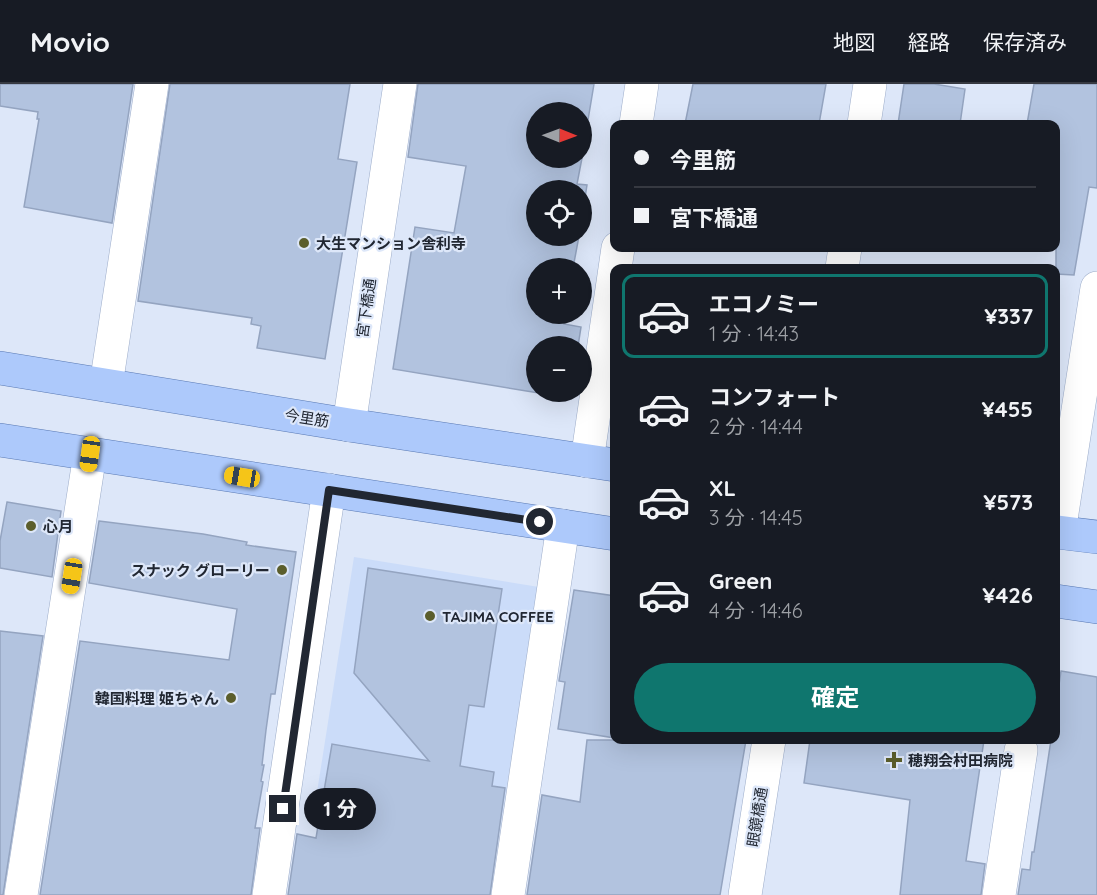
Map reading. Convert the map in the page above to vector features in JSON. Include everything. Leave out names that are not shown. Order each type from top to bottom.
[{"type":"main road","name":"今里筋","points":[[0,368],[349,425],[601,463]]},
{"type":"main road","points":[[0,440],[610,533]]},
{"type":"main road","points":[[1060,532],[1097,537]]},
{"type":"main road","points":[[1060,602],[1097,607]]},
{"type":"street","points":[[106,385],[152,84]]},
{"type":"street","name":"宮下橋通","points":[[349,425],[400,84]]},
{"type":"street","points":[[637,120],[642,84]]},
{"type":"street","points":[[865,120],[870,84]]},
{"type":"street","points":[[1060,514],[1097,288]]},
{"type":"street","points":[[601,463],[610,349]]},
{"type":"street","points":[[21,895],[90,454]]},
{"type":"street","points":[[269,895],[329,490]]},
{"type":"street","points":[[508,895],[563,526]]},
{"type":"street","name":"眼鏡橋通","points":[[745,895],[768,744]]},
{"type":"street","points":[[999,895],[1021,750]]},
{"type":"shaded area","points":[[354,557],[539,587],[496,853],[312,824]]},
{"type":"building","points":[[0,84],[133,84],[112,223],[24,207],[39,119],[37,119],[38,112],[0,106]]},
{"type":"building","points":[[170,84],[350,84],[338,159],[357,162],[325,359],[257,348],[261,326],[251,324],[252,318],[138,301]]},
{"type":"building","points":[[418,84],[594,84],[591,102],[526,102],[526,168],[580,168],[578,180],[526,180],[526,246],[577,246],[575,258],[526,258],[526,324],[564,324],[581,327],[580,336],[526,336],[526,391],[393,369],[415,227],[454,233],[466,166],[408,157]]},
{"type":"building","points":[[693,84],[826,84],[820,120],[686,120]]},
{"type":"building","points":[[904,84],[934,84],[965,89],[961,120],[899,120]]},
{"type":"building","points":[[1034,84],[1097,84],[1097,188],[1089,187],[1074,275],[1060,274],[1060,264],[1056,264],[1056,252],[1060,252],[1060,120],[1028,120]]},
{"type":"building","name":"心月","points":[[7,502],[61,511],[52,577],[0,568],[0,541]]},
{"type":"building","points":[[99,521],[203,534],[247,542],[246,545],[296,552],[275,694],[271,694],[266,730],[261,781],[263,782],[255,828],[260,828],[251,895],[40,895],[80,641],[229,660],[237,609],[89,583]]},
{"type":"building","points":[[368,568],[502,589],[484,707],[469,705],[460,766],[494,772],[492,786],[505,788],[490,895],[288,895],[297,834],[316,838],[332,744],[429,761],[354,673]]},
{"type":"building","points":[[574,590],[610,595],[610,737],[558,729],[565,682],[559,681]]},
{"type":"building","points":[[0,631],[43,636],[3,895],[0,895]]},
{"type":"building","points":[[1061,671],[1097,677],[1097,895],[1018,895],[1022,869],[1030,870],[1032,852],[1034,852],[1050,744],[1060,744]]},
{"type":"building","points":[[587,740],[610,740],[610,744],[745,744],[720,895],[527,895],[542,795],[580,802]]},
{"type":"building","points":[[809,744],[983,744],[966,861],[985,864],[981,895],[900,895],[910,800],[804,783]]},
{"type":"place","name":"大生マンション舎利寺","points":[[304,243]]},
{"type":"place","name":"心月","points":[[31,526]]},
{"type":"place","name":"スナック グローリー","points":[[282,570]]},
{"type":"place","name":"TAJIMA COFFEE","points":[[430,616]]},
{"type":"place","name":"韓国料理 姫ちゃん","points":[[231,698]]},
{"type":"place","name":"穂翔会村田病院","points":[[894,760]]},
{"type":"route","points":[[283,809],[329,490],[540,522]]}]
